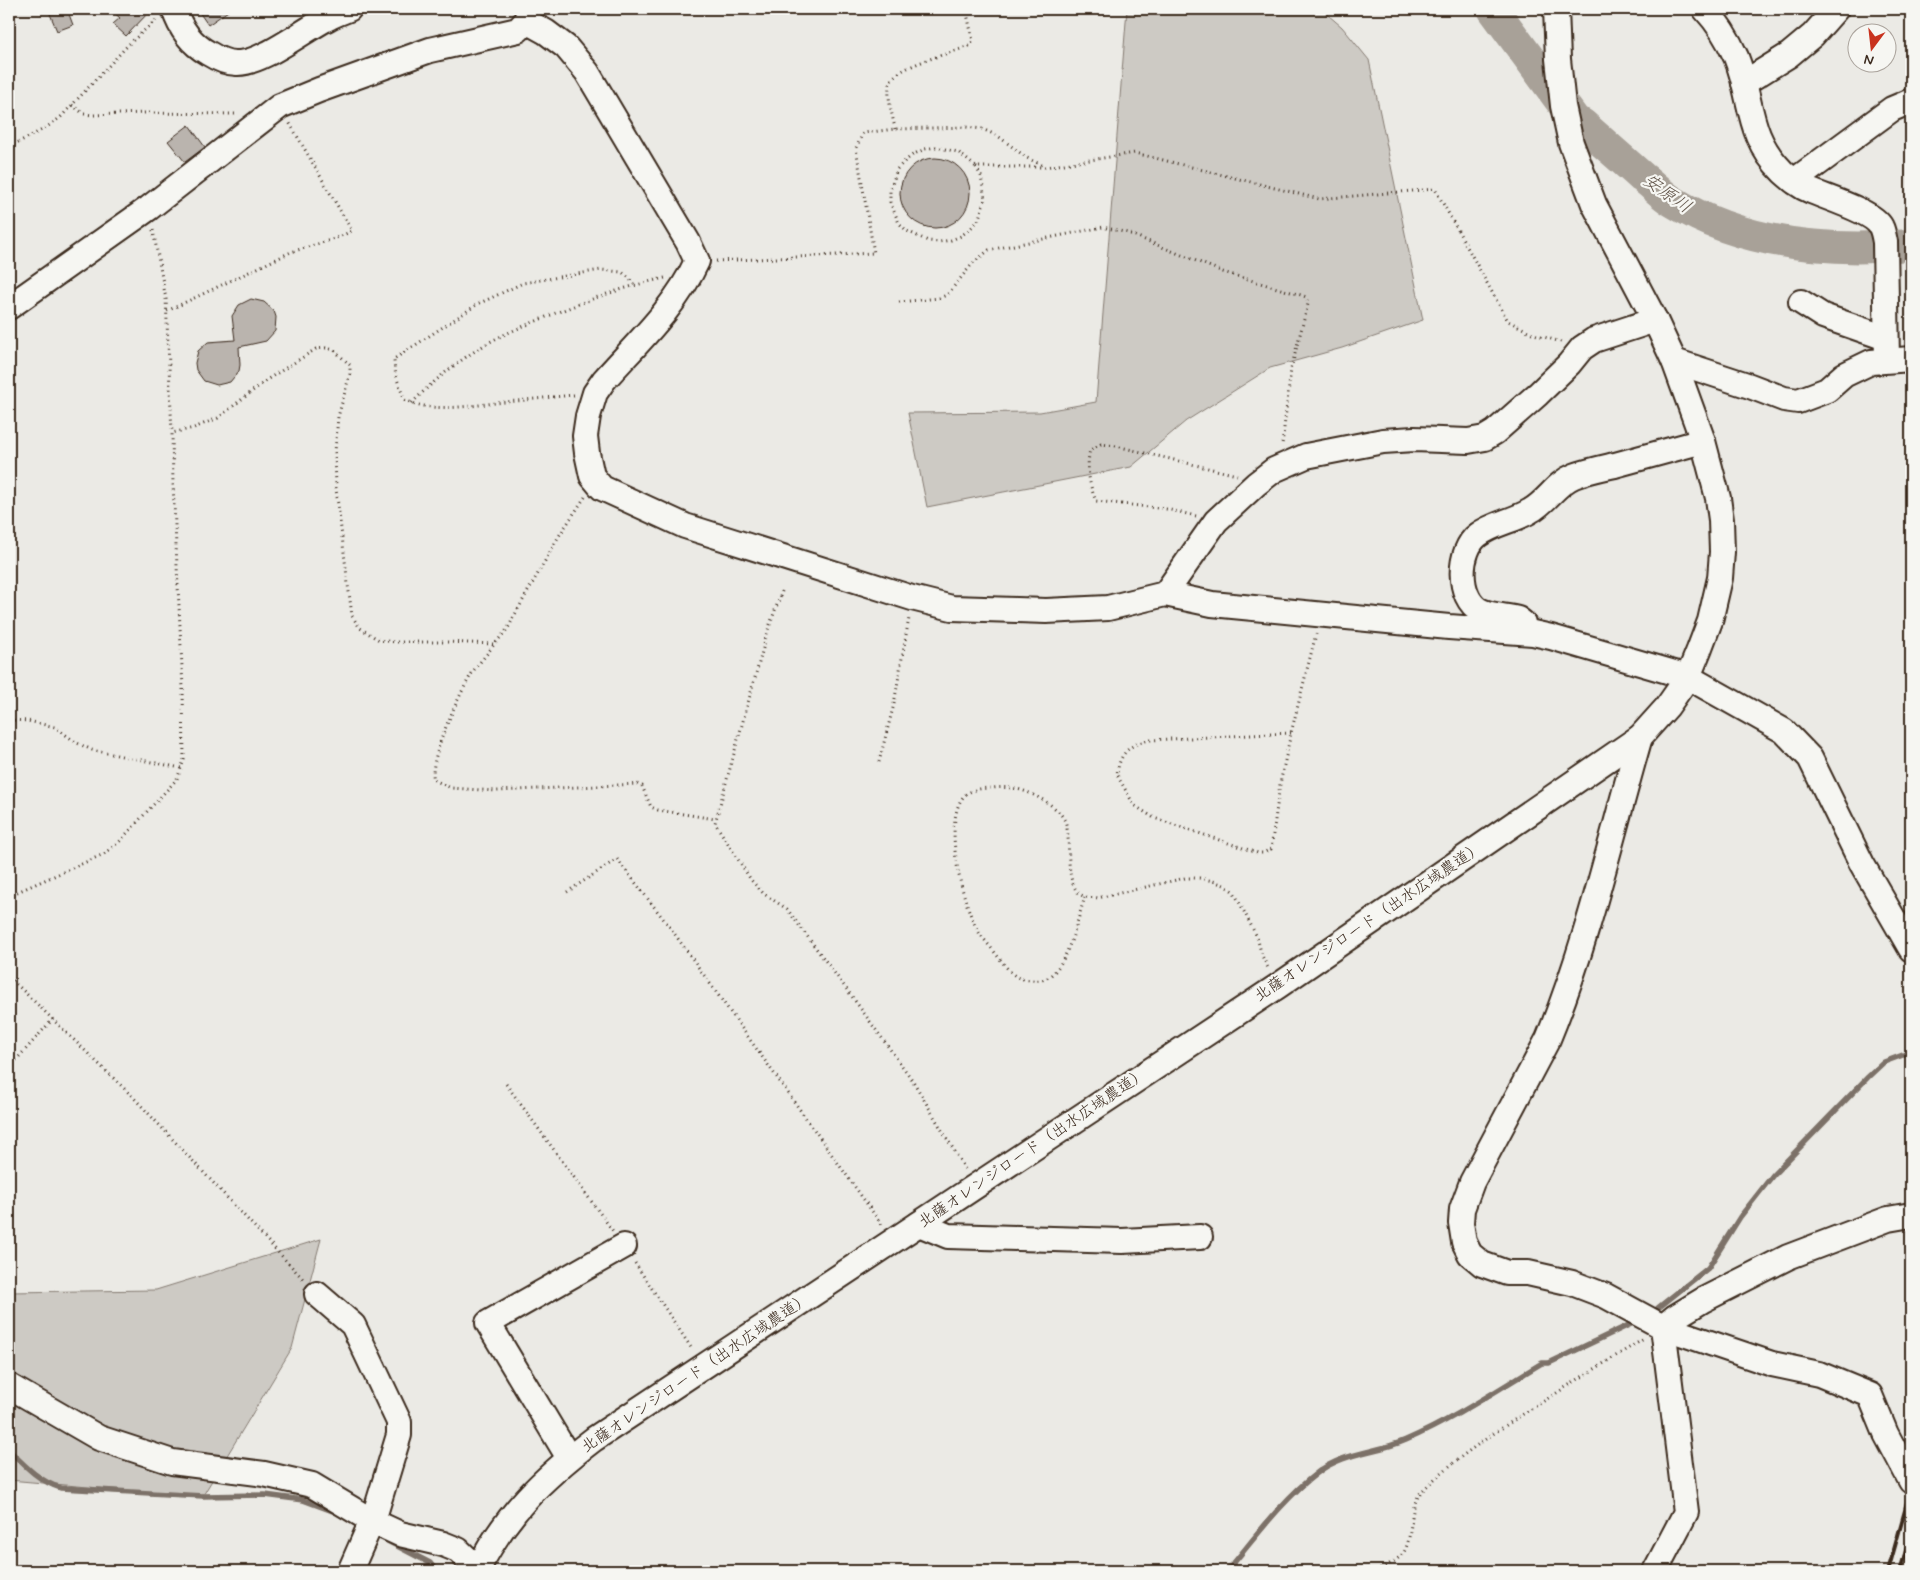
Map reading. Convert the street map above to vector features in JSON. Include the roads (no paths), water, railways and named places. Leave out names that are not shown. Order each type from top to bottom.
[{"type":"street","points":[[166,14],[196,45],[219,59],[237,64],[254,61],[328,18],[349,9]]},
{"type":"street","name":"北薩オレンジロード（出水広域農道）","points":[[477,1570],[513,1512],[540,1483],[594,1439],[1278,986],[1640,736],[1667,707],[1688,676],[1710,621],[1720,578],[1722,552],[1718,498],[1703,441],[1674,361],[1594,204],[1571,143],[1563,106],[1558,59],[1556,9]]},
{"type":"street","points":[[1705,9],[1718,24],[1731,49],[1744,83],[1753,124],[1763,147],[1781,170],[1794,182],[1809,191],[1840,201],[1881,226],[1885,242],[1887,349]]},
{"type":"street","points":[[1744,83],[1789,55],[1812,35],[1836,9]]},
{"type":"street","points":[[9,307],[150,208],[272,112],[319,90],[430,50],[518,30],[527,15],[566,47],[587,72],[688,242],[694,269],[671,304],[604,380],[595,393],[588,416],[585,436],[592,476],[602,488],[685,526],[912,598],[952,608],[1046,611],[1108,608],[1165,594],[1212,604],[1533,633],[1688,676],[1784,731],[1810,758],[1862,864],[1911,950]]},
{"type":"street","points":[[1794,182],[1892,109],[1911,101]]},
{"type":"street","points":[[1801,302],[1823,316],[1887,349],[1911,359]]},
{"type":"street","points":[[1165,594],[1216,521],[1267,475],[1306,456],[1383,441],[1414,439],[1468,441],[1485,438],[1495,432],[1538,394],[1569,364],[1582,348],[1594,340],[1654,320]]},
{"type":"street","points":[[1674,361],[1784,399],[1798,401],[1827,390],[1844,376],[1871,362],[1887,349]]},
{"type":"street","points":[[1533,633],[1518,619],[1482,611],[1466,597],[1462,585],[1463,565],[1469,546],[1477,536],[1490,528],[1513,520],[1532,510],[1554,489],[1573,476],[1703,441]]},
{"type":"street","points":[[1640,736],[1584,934],[1557,1016],[1548,1039],[1472,1182],[1462,1209],[1460,1223],[1464,1242],[1470,1254],[1482,1264],[1508,1273],[1528,1274],[1572,1283],[1606,1296],[1664,1327],[1772,1364],[1819,1374],[1870,1395],[1886,1434],[1911,1481]]},
{"type":"street","points":[[1664,1327],[1675,1317],[1703,1300],[1788,1258],[1888,1219],[1911,1214]]},
{"type":"street","points":[[919,1224],[948,1236],[1122,1241],[1200,1237]]},
{"type":"street","points":[[569,1458],[488,1323],[624,1246]]},
{"type":"street","points":[[318,1294],[353,1325],[399,1422],[399,1435],[369,1527],[350,1571]]},
{"type":"street","points":[[1655,1571],[1686,1512],[1664,1327]]},
{"type":"street","points":[[9,1386],[99,1438],[172,1462],[264,1474],[312,1485],[369,1527],[443,1544],[458,1550],[477,1570]]},
{"type":"waterway","name":"安原川","points":[[1493,9],[1579,126],[1582,124],[1672,201],[1699,216],[1728,227],[1757,236],[1788,242],[1850,247],[1911,245]]},
{"type":"waterway","points":[[1658,1308],[1708,1268],[1740,1217],[1773,1175],[1868,1077],[1884,1062],[1911,1052]]},
{"type":"waterway","points":[[1227,1571],[1292,1495],[1327,1466],[1349,1457],[1395,1444],[1424,1432],[1475,1404],[1542,1363],[1549,1363],[1631,1324]]},
{"type":"waterway","points":[[9,1450],[39,1477],[61,1488],[203,1496],[265,1495],[303,1500],[338,1513]]},
{"type":"waterway","points":[[374,1534],[430,1563],[436,1571]]},
{"type":"railway","points":[[1888,1571],[1911,1489]]},
{"type":"railway","points":[[1900,1571],[1911,1533]]}]
